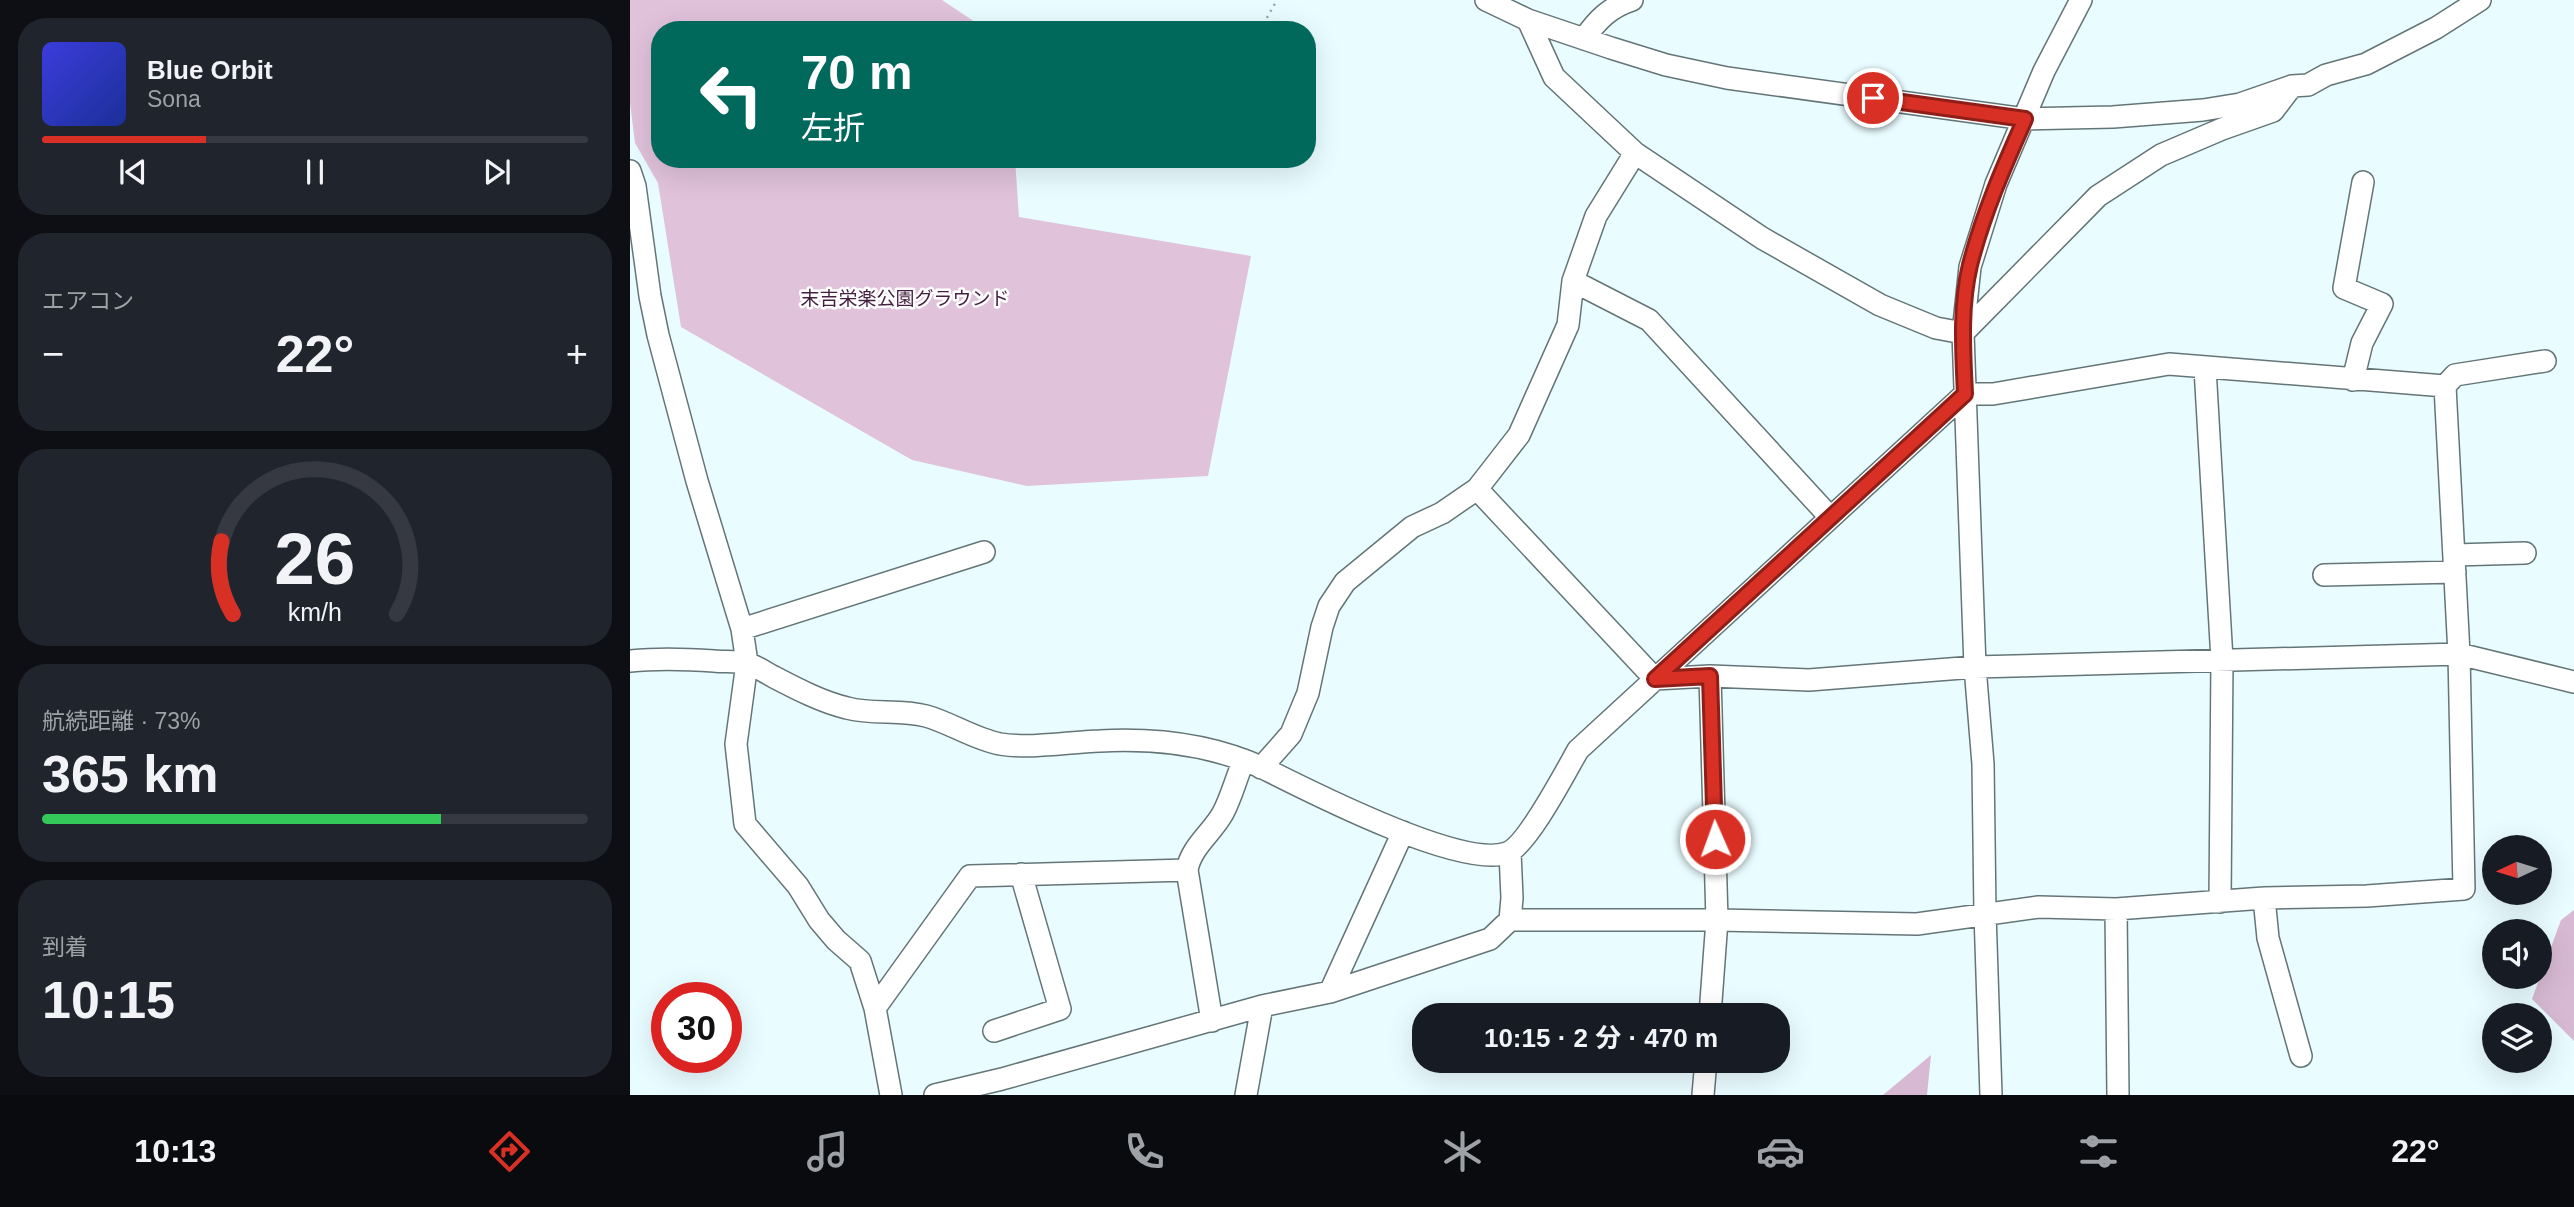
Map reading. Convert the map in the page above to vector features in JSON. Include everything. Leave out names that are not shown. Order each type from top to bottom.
[{"type":"street","points":[[1486,0],[1528,20],[1666,65],[1727,78],[2025,119],[2113,117],[2203,110],[2240,104],[2292,86],[2308,85],[2326,75],[2366,64],[2436,28],[2480,0]]},
{"type":"street","points":[[1584,38],[1597,20],[1618,5],[1632,0]]},
{"type":"street","points":[[1991,1095],[1984,913],[1983,764],[1975,667],[1962,333],[1970,267],[1996,184],[2044,71],[2081,0]]},
{"type":"street","points":[[1528,20],[1553,77],[1635,153],[1762,238],[1880,305],[1936,328],[1962,333]]},
{"type":"street","points":[[1962,333],[2098,195],[2161,155],[2273,111],[2292,86]]},
{"type":"street","points":[[1212,1021],[1187,870],[1193,853],[1221,817],[1253,764],[1291,734],[1308,693],[1329,606],[1345,582],[1412,527],[1442,513],[1476,489],[1519,435],[1568,325],[1573,281],[1596,216],[1635,153]]},
{"type":"street","points":[[630,171],[635,186],[639,287],[658,335],[677,411],[742,629],[747,663],[736,744],[745,824],[798,886],[819,920],[836,940],[860,961],[875,1007],[891,1095]]},
{"type":"street","points":[[2353,380],[2362,343],[2382,304],[2344,288],[2363,182]]},
{"type":"street","points":[[1573,281],[1649,320],[1830,517]]},
{"type":"street","points":[[1510,920],[1917,924],[2039,907],[2116,909],[2264,898],[2367,896],[2464,889],[2459,654],[2445,386],[2455,375],[2545,361]]},
{"type":"street","points":[[630,661],[662,657],[747,663],[802,691],[847,708],[908,712],[999,743],[1024,746],[1135,741],[1226,753],[1403,832],[1461,851],[1499,855],[1510,852],[1537,820],[1578,750],[1965,394],[1993,394],[2169,364],[2445,386]]},
{"type":"street","points":[[2205,368],[2222,660],[2220,902]]},
{"type":"street","points":[[1476,489],[1655,679],[1710,676],[1809,680],[1975,667],[2459,654],[2573,680]]},
{"type":"street","points":[[742,629],[984,552]]},
{"type":"street","points":[[2324,575],[2454,563],[2525,553]]},
{"type":"street","points":[[1710,676],[1717,920],[1711,1003]]},
{"type":"street","points":[[1330,992],[1403,832]]},
{"type":"street","points":[[935,1095],[1262,1006],[1330,992],[1490,939],[1510,920],[1510,852]]},
{"type":"street","points":[[875,1007],[970,876],[1187,870]]},
{"type":"street","points":[[994,1031],[1060,1009],[1021,874]]},
{"type":"street","points":[[2264,898],[2268,938],[2301,1056]]},
{"type":"street","points":[[2116,909],[2119,1095]]},
{"type":"street","points":[[1246,1095],[1262,1006]]},
{"type":"street","points":[[1703,1095],[1705,1073]]},
{"type":"path","points":[[1264,21],[1277,0]]},
{"type":"green space","name":"末吉栄楽公園グラウンド","points":[[630,0],[942,0],[974,21],[651,21],[651,168],[1016,168],[1019,217],[1251,256],[1208,476],[1027,486],[912,460],[681,327],[658,183],[635,143],[630,103]]},
{"type":"shaded area","points":[[2574,910],[2574,1041],[2552,1019],[2552,1003],[2536,1003],[2532,999],[2536,989],[2552,989],[2552,945],[2561,920]]},
{"type":"shaded area","points":[[1931,1055],[1927,1095],[1883,1095]]},
{"type":"route","points":[[1715,839],[1710,676],[1655,679],[1965,394],[1962,333],[1970,267],[1996,184],[2025,119],[1873,98]]}]
